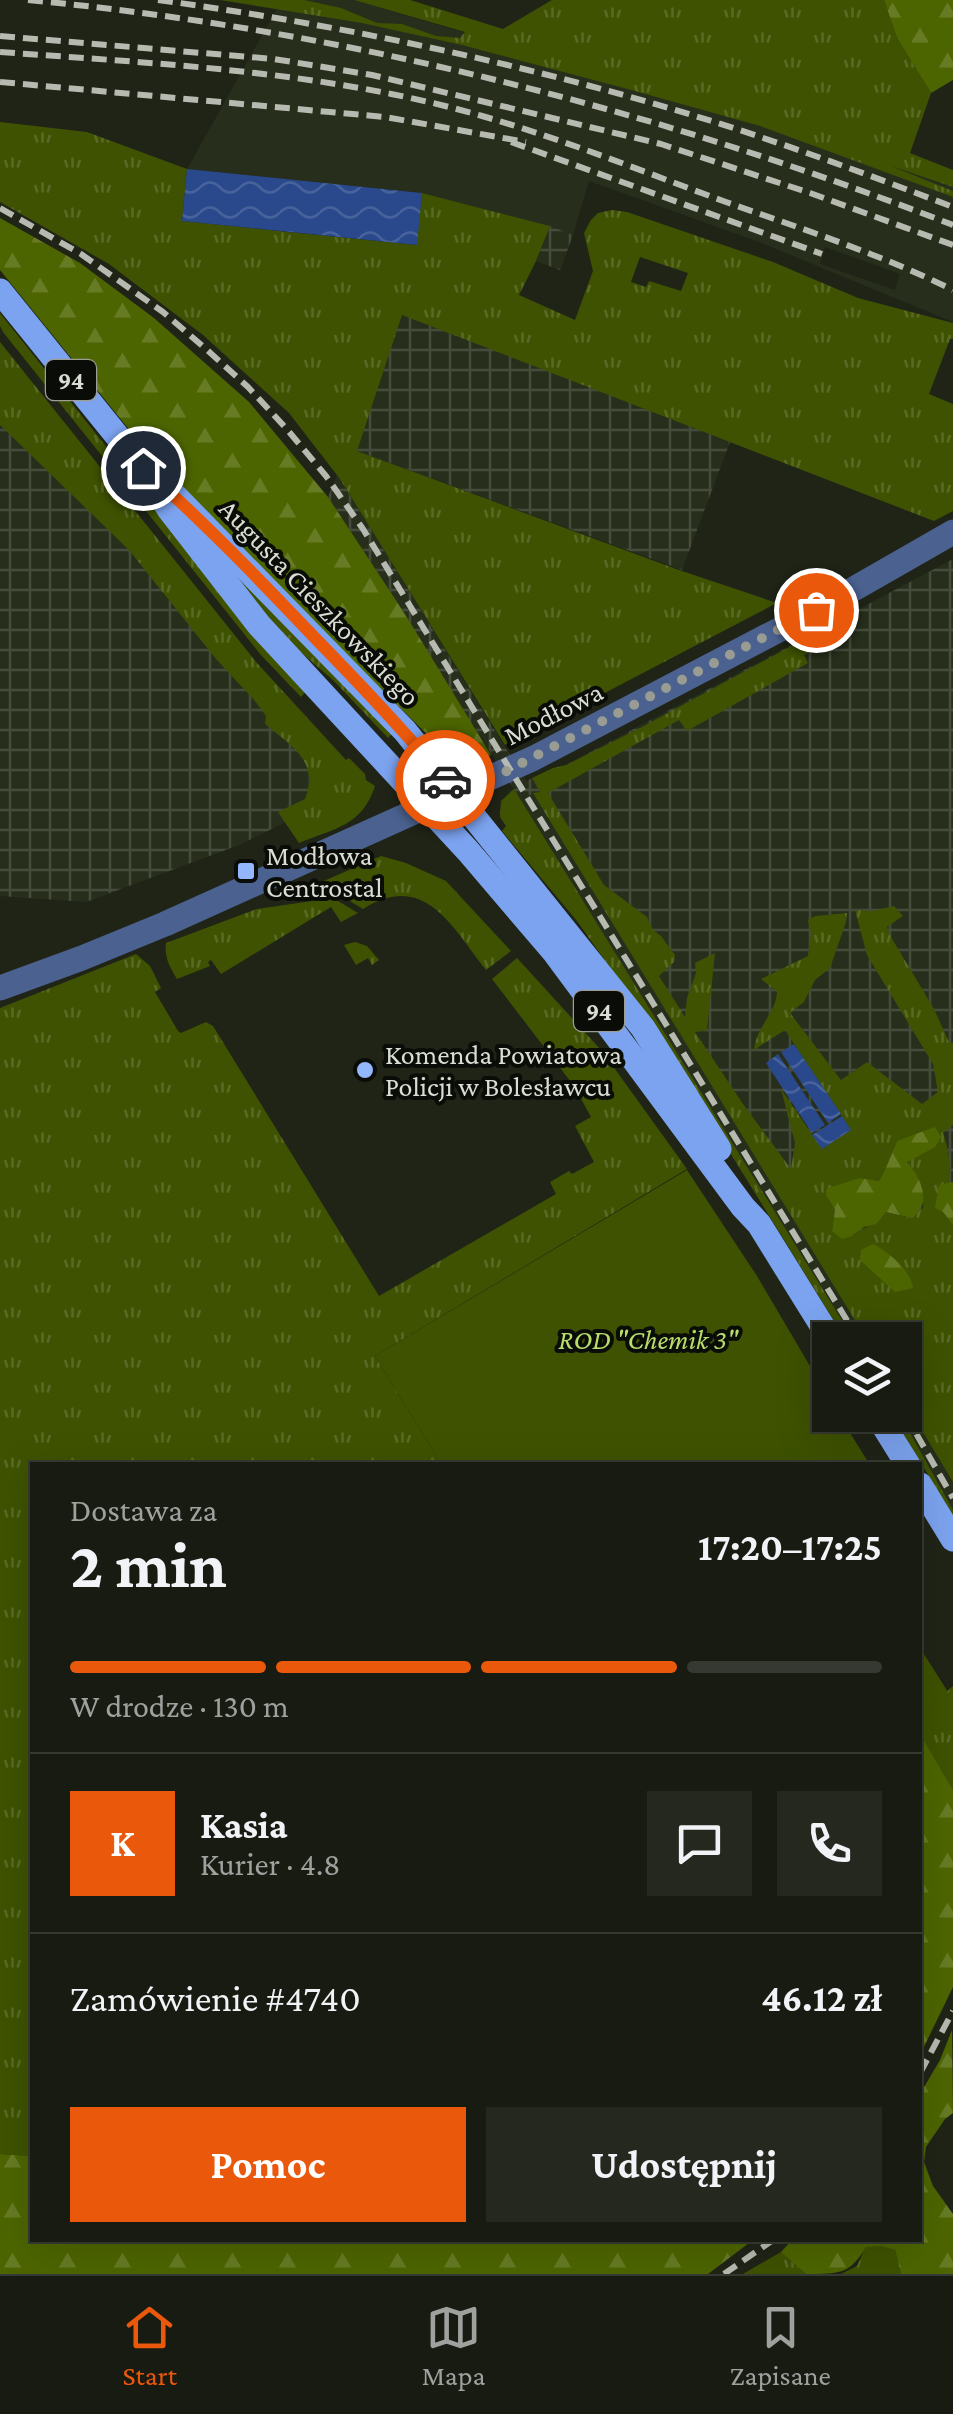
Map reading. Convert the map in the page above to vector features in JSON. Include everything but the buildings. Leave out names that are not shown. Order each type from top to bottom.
[{"type":"main road","name":"Augusta Cieszkowskiego","points":[[0,292],[143,468],[169,509],[260,625],[468,850],[555,953],[758,1224],[820,1322]]},
{"type":"main road","name":"Augusta Cieszkowskiego","points":[[143,468],[230,550],[386,712],[456,793],[643,1028],[750,1201],[758,1224]]},
{"type":"main road","points":[[888,1432],[906,1462]]},
{"type":"main road","points":[[922,1488],[953,1539]]},
{"type":"street","name":"Modłowa","points":[[0,988],[165,924],[534,758],[816,610],[953,532]]},
{"type":"shaded area","points":[[282,0],[354,0],[755,113],[953,187],[953,322],[759,242],[589,181],[560,270],[549,226],[422,193],[187,169]],"holes":[[[825,247],[900,274],[895,290],[820,264]]]},
{"type":"shaded area","points":[[550,226],[573,235],[560,270],[536,261]]},
{"type":"shaded area","points":[[402,314],[730,442],[682,570],[357,451],[340,479],[526,781],[566,765],[953,559],[953,1462],[922,1383],[922,1322],[865,1322],[541,793],[521,800],[328,497]]},
{"type":"shaded area","points":[[0,406],[146,557],[295,738],[327,802],[239,845],[86,902],[0,896]]},
{"type":"shaded area","points":[[532,778],[732,1111],[865,1322],[835,1322],[509,791]]},
{"type":"shaded area","points":[[922,1413],[953,1462],[953,1516],[922,1462],[902,1432],[922,1432]]},
{"type":"green space","points":[[220,0],[304,0],[341,8],[377,23],[402,24],[436,36],[460,38],[465,32],[354,0],[410,0],[503,29],[552,0],[884,0],[897,38],[931,93],[910,153],[953,170],[953,187],[891,166],[953,191],[953,197],[760,126],[635,91],[362,23]]},
{"type":"green space","points":[[884,0],[953,0],[953,80],[931,93],[897,38]]},
{"type":"green space","points":[[0,122],[87,132],[187,169],[182,221],[416,245],[422,193],[550,226],[519,295],[575,320],[593,271],[584,233],[598,213],[627,212],[773,262],[858,298],[953,323],[953,339],[929,394],[953,404],[953,511],[934,521],[402,315],[357,451],[777,603],[505,745],[340,479],[289,413],[203,335],[109,264],[0,202]],"holes":[[[640,257],[688,273],[681,291],[649,281],[646,287],[631,282]]]},
{"type":"green space","points":[[0,218],[80,263],[154,318],[249,402],[328,497],[491,755],[470,763],[450,757],[177,487],[0,270]]},
{"type":"green space","points":[[0,313],[306,691],[301,697],[261,655],[3,332]]},
{"type":"green space","points":[[0,342],[257,663],[375,786],[355,818],[299,843],[278,812],[305,799],[309,786],[306,764],[293,747],[265,724],[266,716],[255,701],[216,659],[129,550],[0,425]]},
{"type":"green space","points":[[237,578],[392,734],[388,738],[334,681],[282,636]]},
{"type":"green space","points":[[806,638],[824,645],[804,655],[808,663],[687,731],[679,720],[548,793],[604,885],[647,917],[675,955],[674,962],[659,976],[685,1017],[695,963],[715,953],[707,1030],[695,1032],[791,1169],[795,1143],[781,1089],[822,1149],[851,1130],[785,1030],[754,1050],[777,992],[761,979],[808,956],[808,920],[847,913],[830,968],[815,980],[804,1002],[790,1013],[841,1080],[867,1062],[922,1104],[938,1092],[933,1064],[867,955],[855,910],[894,906],[903,916],[887,927],[953,1043],[953,1125],[943,1133],[950,1172],[943,1212],[953,1225],[953,1482],[922,1430],[922,1322],[856,1322],[533,793],[540,792],[532,778],[566,765]],"holes":[[[897,1141],[918,1181],[923,1208],[911,1218],[886,1212],[852,1236],[832,1231],[835,1208],[860,1178],[879,1181]]]},
{"type":"green space","points":[[514,789],[843,1322],[835,1322],[626,990],[577,921],[502,831],[506,826],[500,817],[501,801]]},
{"type":"green space","points":[[381,856],[446,881],[511,951],[486,970],[435,909],[404,896],[363,909],[335,892],[285,898]]},
{"type":"green space","points":[[333,898],[358,913],[341,922],[331,907],[221,974],[211,960],[210,966],[177,979],[168,962],[166,943],[257,909]]},
{"type":"green space","points":[[355,942],[367,946],[379,960],[372,965],[368,958],[356,965],[344,945]]},
{"type":"green space","points":[[136,954],[150,966],[161,988],[155,992],[178,1031],[206,1022],[213,1026],[379,1296],[556,1194],[550,1182],[594,1162],[575,1126],[591,1117],[574,1086],[492,979],[517,958],[602,1051],[687,1169],[375,1356],[440,1462],[30,1462],[30,2156],[0,2154],[0,1008]]},
{"type":"green space","points":[[935,1127],[941,1137],[935,1147],[907,1162],[923,1191],[918,1212],[912,1218],[886,1212],[876,1224],[842,1239],[832,1231],[835,1209],[826,1195],[828,1188],[860,1178],[879,1181],[897,1141]]},
{"type":"green space","name":"ROD \"Chemik 3\"","points":[[687,1170],[757,1276],[812,1369],[812,1432],[850,1432],[868,1462],[440,1462],[375,1356]]},
{"type":"green space","points":[[953,1182],[953,1225],[935,1208],[939,1185]]},
{"type":"green space","points":[[873,1244],[898,1263],[913,1288],[895,1292],[860,1260],[861,1250]]},
{"type":"green space","points":[[902,1432],[909,1432],[953,1516],[922,1465]]},
{"type":"green space","points":[[922,1651],[948,1692],[922,1713]]},
{"type":"green space","points":[[953,1686],[953,1790],[922,1739],[922,1713]]},
{"type":"green space","points":[[922,1738],[953,1790],[953,1987],[922,2051]]},
{"type":"green space","points":[[952,2030],[953,2113],[926,2147],[924,2162],[933,2186],[953,2214],[953,2274],[901,2274],[895,2250],[880,2246],[866,2247],[855,2263],[843,2271],[806,2274],[781,2252],[790,2242],[922,2242],[922,2091]]},
{"type":"green space","points":[[0,2154],[30,2156],[30,2242],[750,2242],[708,2274],[0,2274]]},
{"type":"green space","points":[[866,2246],[895,2250],[901,2274],[841,2274],[857,2266]]},
{"type":"green space","points":[[781,2252],[806,2274],[743,2274]]},
{"type":"water","points":[[187,169],[422,193],[417,245],[182,221]]},
{"type":"water","points":[[794,1044],[841,1114],[828,1123],[781,1052]]},
{"type":"water","points":[[778,1054],[825,1125],[812,1133],[766,1063]]},
{"type":"water","points":[[842,1116],[851,1130],[822,1149],[812,1135]]},
{"type":"railway","points":[[28,0],[265,32],[498,81],[728,146],[953,225]]},
{"type":"railway","points":[[158,0],[352,32],[546,75],[743,131],[953,207]]},
{"type":"railway","points":[[0,36],[274,59],[372,75],[661,144],[953,245]]},
{"type":"railway","points":[[0,52],[280,76],[445,106],[587,150],[869,253],[953,290]]},
{"type":"railway","points":[[0,82],[385,117],[526,142]]},
{"type":"railway","points":[[511,142],[822,254]]},
{"type":"railway","points":[[0,208],[81,254],[163,312],[248,387],[326,476],[363,529],[848,1322]]},
{"type":"railway","points":[[915,1432],[953,1498]]},
{"type":"railway","points":[[922,2069],[953,2011]]},
{"type":"railway","points":[[724,2274],[770,2242]]},
{"type":"way so far","points":[[445,780],[456,793],[501,774],[816,610]]},
{"type":"place","name":"Modłowa Centrostal","points":[[246,871]]},
{"type":"place","name":"Komenda Powiatowa Policji w Bolesławcu","points":[[365,1070]]},
{"type":"route","points":[[143,468],[400,725],[445,780]]}]
